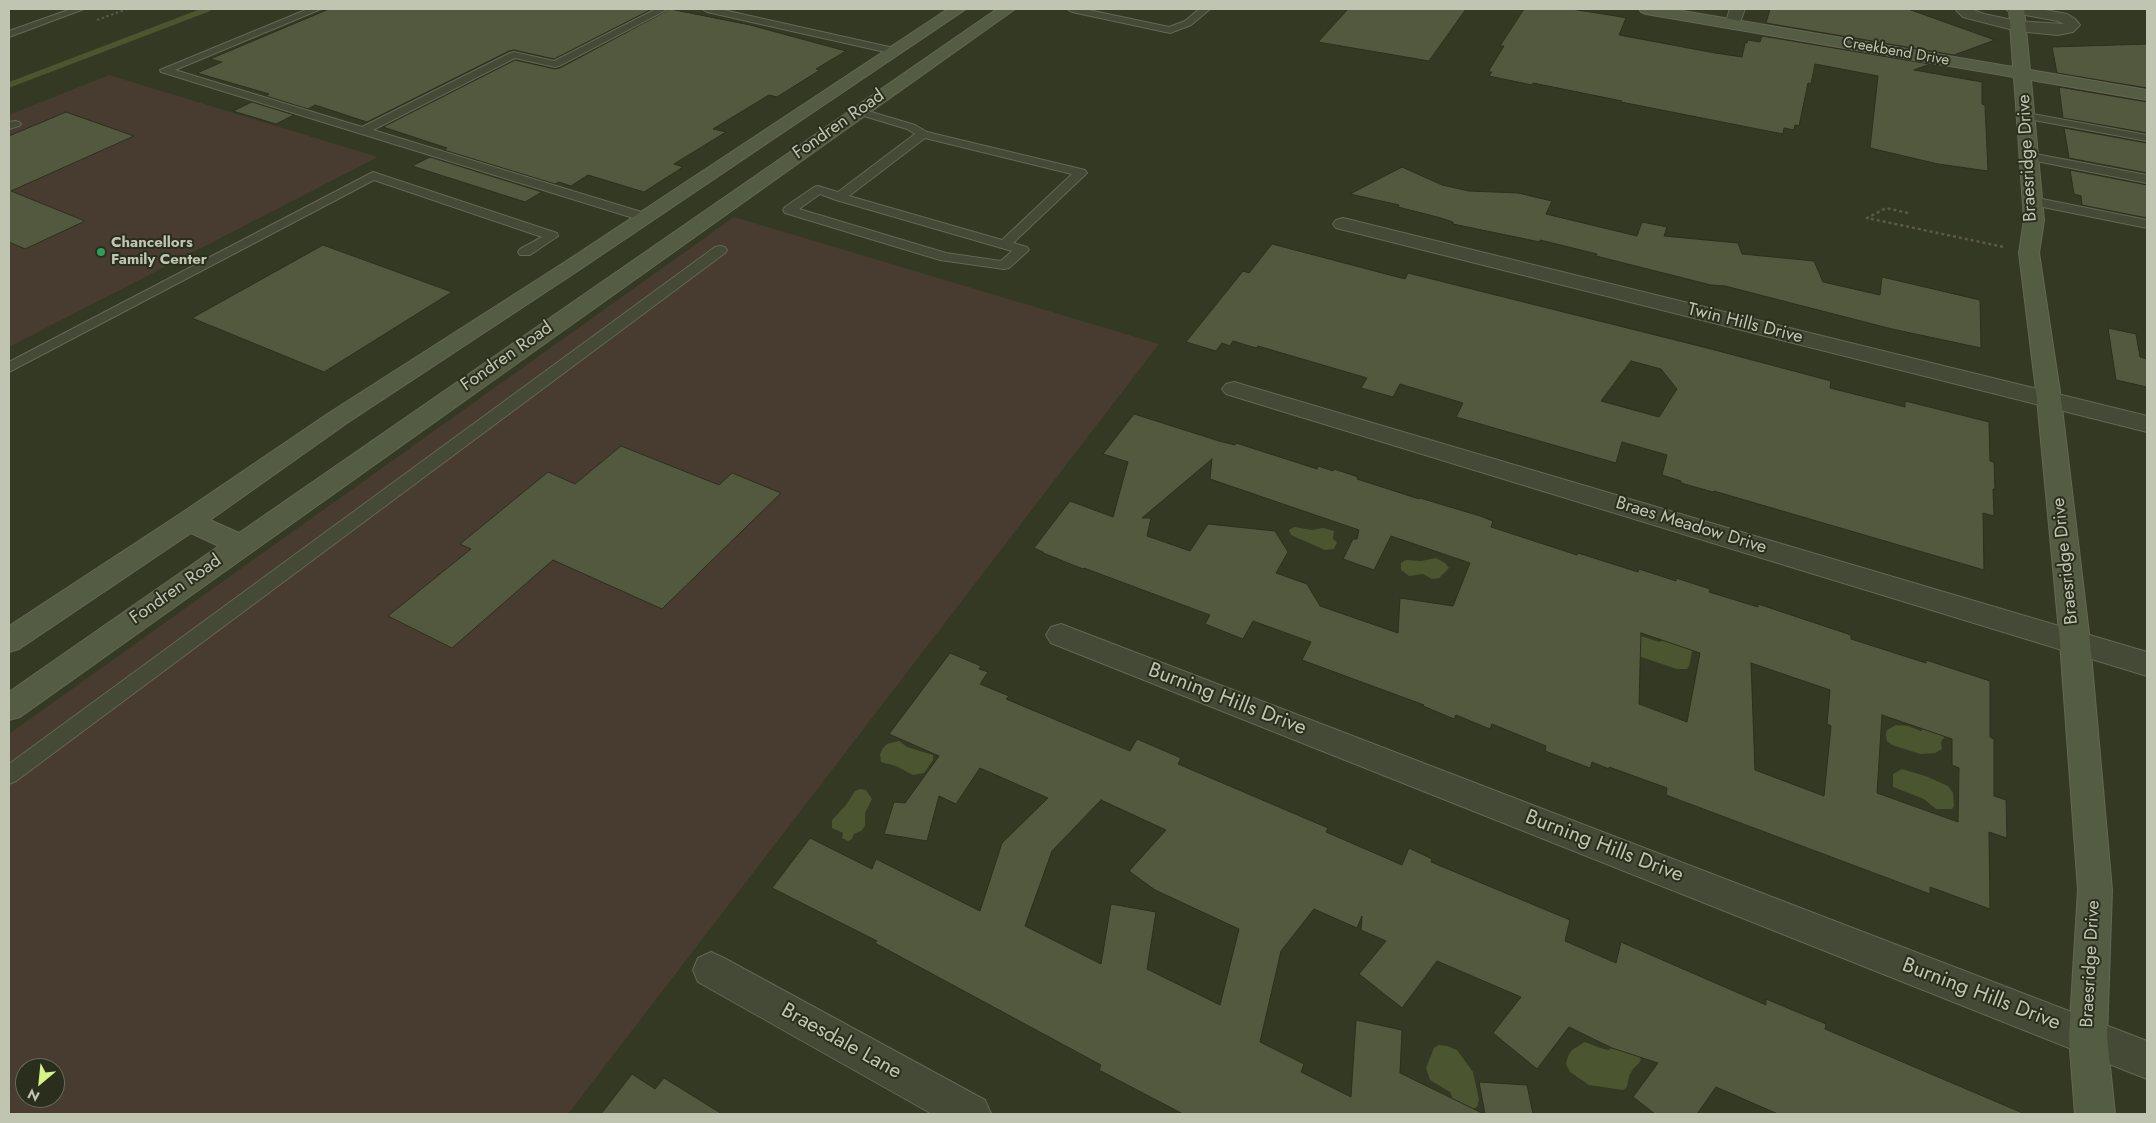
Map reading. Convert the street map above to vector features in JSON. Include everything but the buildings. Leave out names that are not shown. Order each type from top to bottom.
[{"type":"main road","name":"Fondren Road","points":[[9,641],[190,521],[338,418],[572,266],[958,9]]},
{"type":"main road","name":"Fondren Road","points":[[9,708],[615,281],[1007,9]]},
{"type":"main road","name":"Creekbend Drive","points":[[1646,9],[1735,16],[2024,74],[2147,95]]},
{"type":"main road","name":"Braesridge Drive","points":[[2016,13],[2024,74],[2034,220],[2029,253],[2049,399],[2075,642],[2095,890],[2088,1037],[2095,1114]]},
{"type":"main road","points":[[782,126],[822,137]]},
{"type":"main road","points":[[572,266],[615,281]]},
{"type":"main road","points":[[190,521],[240,545]]},
{"type":"street","points":[[1963,9],[1968,14],[1980,18],[2016,13]]},
{"type":"street","name":"Twin Hills Drive","points":[[1343,224],[2147,424]]},
{"type":"street","name":"Braes Meadow Drive","points":[[1234,389],[2147,664]]},
{"type":"street","name":"Burning Hills Drive","points":[[1061,635],[2147,1060]]},
{"type":"street","name":"Braesdale Lane","points":[[711,970],[971,1114]]},
{"type":"lane","points":[[9,34],[79,9]]},
{"type":"lane","points":[[316,9],[165,70],[644,217]]},
{"type":"lane","points":[[364,131],[514,56],[555,64],[663,9]]},
{"type":"lane","points":[[707,9],[894,51]]},
{"type":"lane","points":[[1072,9],[1170,30],[1188,23],[1205,9]]},
{"type":"lane","points":[[858,112],[911,127],[923,134],[1081,173],[1004,245]]},
{"type":"lane","points":[[2027,116],[2147,138]]},
{"type":"lane","points":[[840,197],[923,134]]},
{"type":"lane","points":[[2030,157],[2147,180]]},
{"type":"lane","points":[[9,368],[373,176],[552,236],[526,252]]},
{"type":"lane","points":[[818,190],[1004,245],[1022,250],[1004,265],[945,257],[789,210],[818,190]]},
{"type":"lane","points":[[2032,201],[2147,224]]},
{"type":"lane","points":[[9,775],[720,250]]},
{"type":"path","points":[[1908,213],[1886,208],[1867,218],[2029,253]]},
{"type":"shaded area","name":"Chancellors Family Center","points":[[109,75],[378,157],[9,347],[9,115]]},
{"type":"shaded area","points":[[734,217],[1159,344],[568,1114],[9,1114],[9,734]]},
{"type":"shaded area","points":[[1294,527],[1312,530],[1323,528],[1334,531],[1333,539],[1337,542],[1334,549],[1325,550],[1291,535],[1289,530]]},
{"type":"shaded area","points":[[1436,558],[1445,563],[1449,568],[1439,578],[1432,579],[1423,574],[1409,576],[1401,570],[1401,563],[1406,560],[1421,561]]},
{"type":"shaded area","points":[[1635,634],[1660,642],[1664,639],[1693,647],[1689,666],[1687,669],[1677,669],[1629,653]]},
{"type":"shaded area","points":[[1896,725],[1908,726],[1921,731],[1923,729],[1945,736],[1941,742],[1942,749],[1935,753],[1920,754],[1892,745],[1887,741],[1887,730]]},
{"type":"shaded area","points":[[899,741],[907,747],[933,755],[933,760],[924,773],[913,775],[896,766],[881,762],[880,754],[883,748],[887,744]]},
{"type":"shaded area","points":[[1902,769],[1928,777],[1948,786],[1953,793],[1954,806],[1952,809],[1936,809],[1924,799],[1893,787],[1893,774]]},
{"type":"shaded area","points":[[860,789],[866,790],[872,799],[865,813],[865,826],[848,841],[842,838],[843,833],[832,828],[832,820],[846,805],[855,791]]},
{"type":"shaded area","points":[[1585,1042],[1600,1048],[1608,1050],[1612,1048],[1641,1057],[1640,1062],[1629,1076],[1627,1087],[1623,1090],[1589,1085],[1570,1072],[1566,1064],[1568,1056],[1572,1050]]},
{"type":"shaded area","points":[[1439,1045],[1457,1050],[1473,1072],[1479,1100],[1477,1107],[1470,1110],[1452,1102],[1450,1092],[1430,1080],[1426,1068],[1434,1048]]},
{"type":"waterway","points":[[9,85],[208,9]]},
{"type":"place","name":"Chancellors Family Center","points":[[101,252]]}]
